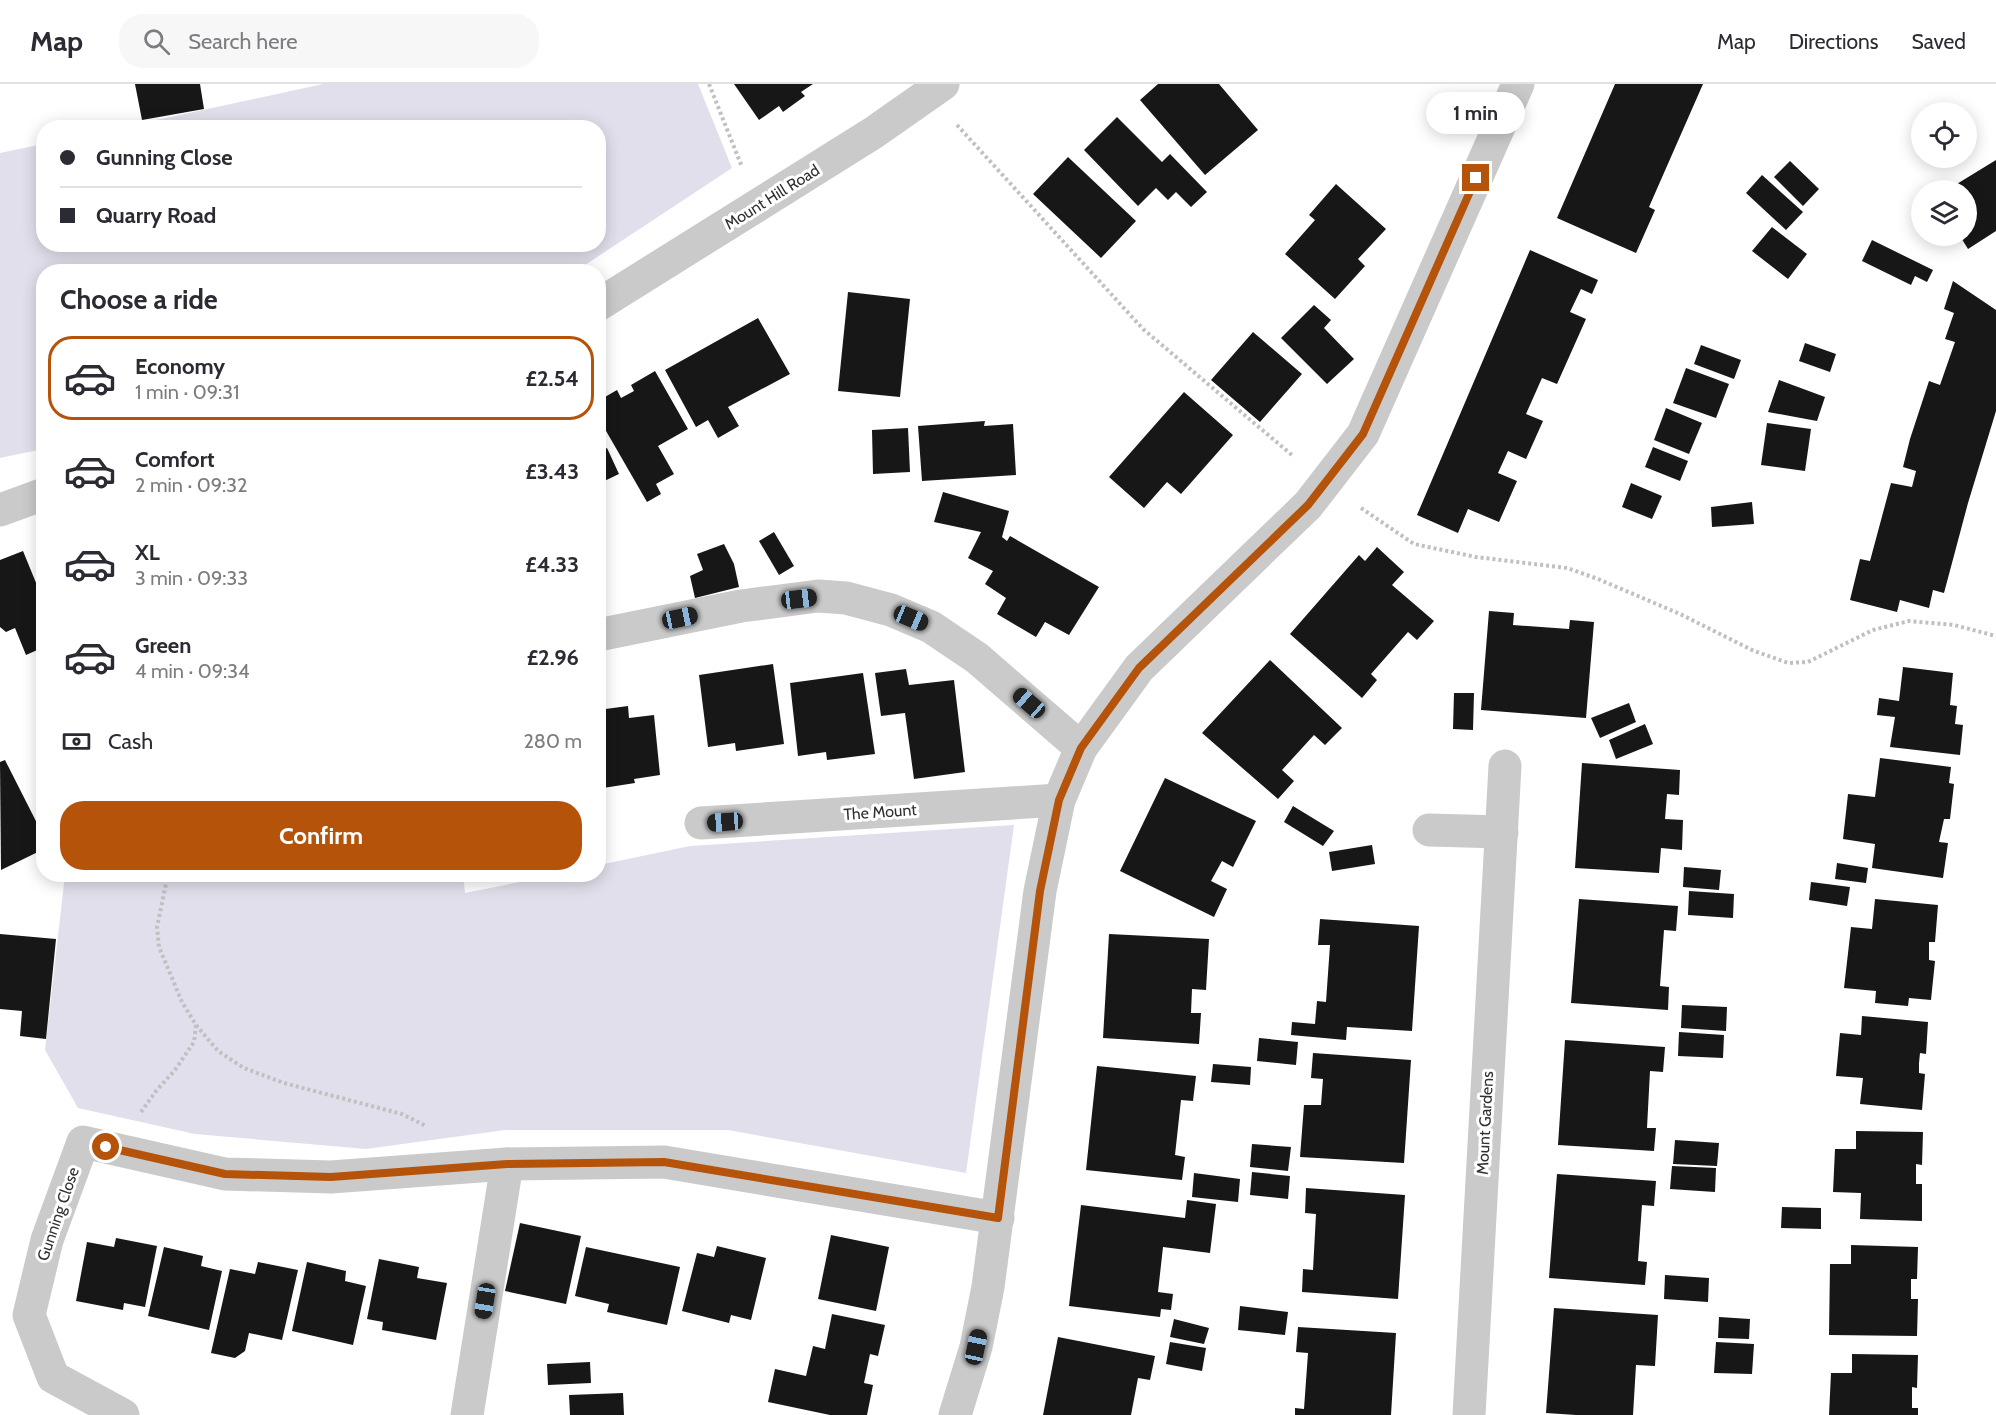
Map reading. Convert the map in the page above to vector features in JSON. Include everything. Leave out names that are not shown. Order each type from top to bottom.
[{"type":"street","points":[[955,1415],[976,1347],[988,1287],[1040,891],[1059,800],[1081,748],[1139,668],[1308,505],[1363,434],[1518,84]]},
{"type":"street","name":"Mount Hill Road","points":[[606,300],[873,133],[935,89]]},
{"type":"street","points":[[0,510],[36,497]]},
{"type":"street","points":[[606,634],[741,606],[818,596],[846,598],[891,610],[931,627],[977,658],[1081,748]]},
{"type":"street","name":"Mount Gardens","points":[[1469,1415],[1505,766]]},
{"type":"street","name":"The Mount","points":[[701,823],[1059,800]]},
{"type":"street","points":[[1429,830],[1502,832]]},
{"type":"street","name":"Gunning Close","points":[[123,1415],[53,1377],[29,1315],[47,1240],[83,1142],[225,1174],[331,1177],[507,1164],[664,1162],[998,1218]]},
{"type":"street","points":[[467,1415],[507,1164]]},
{"type":"path","points":[[709,84],[757,206]]},
{"type":"path","points":[[935,89],[1143,329],[1324,484],[1414,544],[1476,557],[1567,568],[1680,614],[1754,651],[1788,663],[1808,662],[1873,630],[1909,621],[1954,625],[1996,636]]},
{"type":"path","points":[[166,882],[156,927],[159,947],[182,1002],[196,1025],[218,1050],[244,1068],[284,1083],[402,1114],[426,1125],[461,1167]]},
{"type":"path","points":[[130,1152],[142,1109],[195,1042],[196,1025]]},
{"type":"shaded area","points":[[323,84],[698,84],[732,168],[606,251],[606,120],[156,120]]},
{"type":"shaded area","points":[[36,145],[36,252],[605,252],[587,264],[36,264],[36,450],[0,458],[0,153]]},
{"type":"shaded area","points":[[1014,825],[966,1173],[728,1130],[505,1130],[366,1149],[195,1134],[78,1108],[45,1050],[64,882],[464,882],[465,893],[519,882],[606,882],[606,864],[690,846]]},
{"type":"building","points":[[135,84],[200,84],[204,109],[142,120]]},
{"type":"building","points":[[734,84],[813,84],[801,92],[805,96],[783,112],[779,106],[759,120]]},
{"type":"building","points":[[1158,84],[1219,84],[1258,130],[1205,175],[1140,100]]},
{"type":"building","points":[[1615,84],[1703,84],[1649,207],[1655,210],[1636,253],[1557,218]]},
{"type":"building","points":[[1117,117],[1162,162],[1170,154],[1207,192],[1191,207],[1176,192],[1168,200],[1156,188],[1138,206],[1084,150]]},
{"type":"building","points":[[1068,157],[1136,221],[1101,258],[1033,194]]},
{"type":"building","points":[[1996,160],[1996,231],[1977,243],[1977,180],[1963,180]]},
{"type":"building","points":[[1790,161],[1819,189],[1803,206],[1774,177]]},
{"type":"building","points":[[1762,175],[1803,212],[1786,230],[1746,193]]},
{"type":"building","points":[[1336,184],[1386,229],[1358,259],[1365,266],[1335,299],[1285,254],[1315,220],[1309,215]]},
{"type":"building","points":[[1772,227],[1807,254],[1788,279],[1752,251]]},
{"type":"building","points":[[1872,240],[1933,270],[1927,282],[1915,276],[1911,285],[1862,261]]},
{"type":"building","points":[[1530,250],[1598,280],[1592,294],[1581,289],[1570,312],[1586,319],[1557,384],[1542,378],[1526,414],[1543,421],[1526,459],[1508,451],[1498,473],[1517,481],[1499,522],[1468,509],[1458,533],[1417,515]]},
{"type":"building","points":[[1953,281],[1996,310],[1996,411],[1944,593],[1933,590],[1929,608],[1900,600],[1897,612],[1850,600],[1860,559],[1870,561],[1891,483],[1912,487],[1916,471],[1903,467],[1910,439],[1929,381],[1940,385],[1955,342],[1945,339],[1954,313],[1944,309]]},
{"type":"building","points":[[848,292],[910,299],[900,397],[838,391]]},
{"type":"building","points":[[1314,305],[1331,320],[1324,328],[1354,359],[1327,384],[1281,338]]},
{"type":"building","points":[[758,318],[790,374],[728,407],[739,426],[718,438],[708,420],[696,427],[665,370]]},
{"type":"building","points":[[1253,332],[1302,374],[1260,422],[1211,380]]},
{"type":"building","points":[[1805,343],[1836,354],[1830,372],[1799,361]]},
{"type":"building","points":[[1701,345],[1741,360],[1734,379],[1694,364]]},
{"type":"building","points":[[1686,368],[1729,384],[1716,418],[1673,403]]},
{"type":"building","points":[[655,371],[688,429],[658,446],[674,474],[656,484],[661,494],[647,502],[606,431],[606,396],[617,390],[621,398],[634,391],[631,385]]},
{"type":"building","points":[[1779,380],[1825,397],[1817,421],[1768,412]]},
{"type":"building","points":[[1184,392],[1233,435],[1181,494],[1167,482],[1144,508],[1109,477]]},
{"type":"building","points":[[1666,408],[1702,423],[1689,454],[1654,440]]},
{"type":"building","points":[[985,421],[984,426],[1013,424],[1016,475],[922,481],[918,426]]},
{"type":"building","points":[[1767,423],[1811,429],[1805,471],[1761,465]]},
{"type":"building","points":[[908,428],[910,472],[873,474],[872,430]]},
{"type":"building","points":[[1653,447],[1688,461],[1680,481],[1645,467]]},
{"type":"building","points":[[606,448],[619,474],[606,480]]},
{"type":"building","points":[[1631,483],[1662,496],[1652,519],[1622,507]]},
{"type":"building","points":[[943,492],[1009,511],[1002,537],[1007,541],[1010,536],[1099,587],[1069,635],[1045,622],[1036,637],[997,614],[1006,598],[985,584],[993,571],[968,558],[981,532],[934,522]]},
{"type":"building","points":[[1752,502],[1754,524],[1712,527],[1711,507]]},
{"type":"building","points":[[774,532],[794,566],[779,575],[759,541]]},
{"type":"building","points":[[724,544],[734,564],[739,587],[695,598],[690,576],[703,570],[697,554]]},
{"type":"building","points":[[1377,547],[1404,572],[1392,585],[1434,621],[1417,640],[1408,632],[1371,674],[1377,680],[1362,698],[1290,634],[1359,555],[1365,561]]},
{"type":"building","points":[[23,551],[36,583],[36,651],[26,655],[15,628],[6,632],[0,627],[0,560]]},
{"type":"building","points":[[1489,611],[1514,613],[1513,625],[1569,629],[1570,620],[1594,622],[1586,718],[1481,710]]},
{"type":"building","points":[[1270,660],[1342,728],[1325,745],[1314,735],[1282,770],[1294,781],[1278,799],[1202,733]]},
{"type":"building","points":[[773,664],[784,744],[736,751],[735,743],[708,747],[699,675]]},
{"type":"building","points":[[1903,667],[1953,673],[1950,705],[1957,706],[1955,724],[1963,725],[1960,755],[1890,747],[1895,717],[1877,715],[1879,698],[1899,701]]},
{"type":"building","points":[[906,669],[909,685],[954,680],[965,772],[914,779],[905,713],[881,716],[875,673]]},
{"type":"building","points":[[863,673],[875,754],[827,760],[826,752],[798,756],[790,683]]},
{"type":"building","points":[[1454,693],[1474,693],[1473,730],[1453,729]]},
{"type":"building","points":[[1629,703],[1636,722],[1600,738],[1591,718]]},
{"type":"building","points":[[628,706],[629,718],[654,715],[660,775],[634,779],[635,783],[606,788],[606,709]]},
{"type":"building","points":[[1645,724],[1653,744],[1616,759],[1609,740]]},
{"type":"building","points":[[1880,758],[1951,767],[1949,783],[1954,784],[1950,819],[1944,819],[1939,842],[1948,843],[1943,878],[1872,868],[1875,844],[1843,839],[1848,794],[1875,797]]},
{"type":"building","points":[[5,760],[36,821],[36,853],[1,870],[0,762]]},
{"type":"building","points":[[1582,763],[1680,770],[1679,795],[1667,794],[1665,819],[1683,820],[1682,850],[1661,848],[1659,873],[1575,868]]},
{"type":"building","points":[[1165,778],[1256,821],[1233,867],[1222,861],[1211,881],[1227,889],[1214,917],[1120,871]]},
{"type":"building","points":[[1293,806],[1334,831],[1323,846],[1284,822]]},
{"type":"building","points":[[1372,845],[1375,864],[1332,871],[1329,852]]},
{"type":"building","points":[[1837,863],[1868,868],[1866,883],[1835,879]]},
{"type":"building","points":[[1684,867],[1721,870],[1719,890],[1683,887]]},
{"type":"building","points":[[1811,882],[1850,887],[1847,906],[1809,900]]},
{"type":"building","points":[[1689,891],[1734,894],[1733,918],[1688,915]]},
{"type":"building","points":[[1579,899],[1678,906],[1676,931],[1664,930],[1660,986],[1669,987],[1668,1010],[1571,1003]]},
{"type":"building","points":[[1875,899],[1938,905],[1935,942],[1929,942],[1929,960],[1935,961],[1931,1000],[1909,998],[1908,1006],[1875,1003],[1876,991],[1844,988],[1851,927],[1872,929]]},
{"type":"building","points":[[1320,919],[1419,926],[1412,1031],[1347,1027],[1346,1040],[1291,1035],[1292,1022],[1315,1024],[1317,1001],[1326,1002],[1330,945],[1318,945]]},
{"type":"building","points":[[0,934],[56,939],[46,1039],[20,1036],[22,1011],[0,1009]]},
{"type":"building","points":[[1109,934],[1209,939],[1206,990],[1192,989],[1191,1013],[1201,1013],[1199,1044],[1103,1038]]},
{"type":"building","points":[[1682,1005],[1727,1007],[1726,1031],[1681,1028]]},
{"type":"building","points":[[1862,1016],[1928,1022],[1926,1054],[1920,1053],[1919,1063],[1919,1073],[1925,1074],[1922,1110],[1860,1104],[1863,1078],[1836,1076],[1840,1033],[1861,1035]]},
{"type":"building","points":[[1679,1032],[1724,1035],[1723,1058],[1678,1056]]},
{"type":"building","points":[[1259,1038],[1298,1042],[1296,1065],[1257,1061]]},
{"type":"building","points":[[1565,1040],[1665,1047],[1663,1072],[1650,1071],[1647,1128],[1656,1128],[1654,1151],[1558,1145]]},
{"type":"building","points":[[1313,1053],[1411,1060],[1404,1163],[1300,1157],[1304,1105],[1321,1105],[1323,1079],[1311,1078]]},
{"type":"building","points":[[1213,1064],[1251,1067],[1250,1085],[1211,1082]]},
{"type":"building","points":[[1097,1066],[1196,1076],[1193,1101],[1181,1100],[1175,1155],[1185,1157],[1182,1180],[1086,1170]]},
{"type":"building","points":[[1856,1131],[1923,1132],[1922,1165],[1916,1164],[1916,1184],[1922,1184],[1922,1221],[1860,1219],[1861,1193],[1833,1192],[1835,1149],[1856,1149]]},
{"type":"building","points":[[1675,1140],[1719,1143],[1717,1166],[1673,1164]]},
{"type":"building","points":[[1252,1144],[1291,1147],[1288,1171],[1250,1167]]},
{"type":"building","points":[[1672,1166],[1716,1168],[1715,1192],[1670,1189]]},
{"type":"building","points":[[1252,1172],[1290,1176],[1288,1199],[1250,1195]]},
{"type":"building","points":[[1194,1173],[1240,1179],[1238,1202],[1192,1197]]},
{"type":"building","points":[[1557,1174],[1656,1181],[1654,1206],[1642,1205],[1638,1261],[1647,1262],[1645,1285],[1549,1278]]},
{"type":"building","points":[[1306,1188],[1405,1195],[1398,1299],[1302,1292],[1303,1269],[1313,1270],[1316,1214],[1305,1213]]},
{"type":"building","points":[[1187,1200],[1216,1204],[1210,1253],[1163,1247],[1158,1292],[1173,1294],[1171,1310],[1161,1309],[1160,1317],[1069,1306],[1081,1205],[1185,1218]]},
{"type":"building","points":[[1782,1207],[1821,1208],[1821,1229],[1781,1228]]},
{"type":"building","points":[[520,1223],[581,1236],[566,1304],[505,1291]]},
{"type":"building","points":[[831,1235],[889,1247],[876,1311],[818,1299]]},
{"type":"building","points":[[116,1238],[157,1246],[145,1307],[124,1303],[123,1310],[76,1301],[87,1242],[114,1247]]},
{"type":"building","points":[[1851,1245],[1918,1247],[1917,1279],[1911,1279],[1911,1299],[1918,1299],[1917,1336],[1829,1335],[1830,1264],[1851,1264]]},
{"type":"building","points":[[717,1246],[766,1258],[751,1320],[731,1315],[729,1323],[682,1311],[697,1253],[714,1257]]},
{"type":"building","points":[[164,1247],[203,1256],[201,1266],[222,1271],[209,1330],[148,1316]]},
{"type":"building","points":[[586,1247],[680,1267],[667,1325],[607,1312],[609,1304],[575,1296]]},
{"type":"building","points":[[379,1259],[419,1267],[417,1278],[447,1283],[436,1340],[382,1330],[383,1322],[367,1319]]},
{"type":"building","points":[[258,1262],[298,1270],[282,1340],[249,1333],[245,1351],[235,1358],[211,1353],[230,1269],[255,1274]]},
{"type":"building","points":[[307,1262],[346,1271],[345,1281],[366,1286],[353,1345],[292,1331]]},
{"type":"building","points":[[1665,1275],[1709,1278],[1708,1302],[1664,1299]]},
{"type":"building","points":[[1240,1306],[1288,1312],[1285,1335],[1238,1330]]},
{"type":"building","points":[[1554,1308],[1658,1315],[1655,1366],[1636,1365],[1633,1415],[1546,1413]]},
{"type":"building","points":[[832,1314],[885,1325],[878,1356],[870,1354],[864,1383],[873,1385],[867,1415],[830,1415],[768,1402],[775,1369],[806,1376],[813,1346],[825,1349]]},
{"type":"building","points":[[1719,1317],[1750,1319],[1749,1339],[1718,1338]]},
{"type":"building","points":[[1174,1319],[1209,1328],[1204,1344],[1170,1337]]},
{"type":"building","points":[[1298,1327],[1396,1333],[1391,1415],[1295,1415],[1295,1408],[1304,1409],[1308,1353],[1296,1352]]},
{"type":"building","points":[[1058,1337],[1155,1356],[1150,1380],[1138,1378],[1131,1415],[1043,1415]]},
{"type":"building","points":[[1170,1342],[1206,1348],[1202,1371],[1166,1364]]},
{"type":"building","points":[[1716,1342],[1754,1344],[1752,1374],[1714,1373]]},
{"type":"building","points":[[1852,1354],[1918,1355],[1917,1388],[1912,1387],[1912,1408],[1918,1408],[1918,1415],[1829,1415],[1831,1373],[1852,1373]]},
{"type":"building","points":[[590,1362],[591,1383],[548,1385],[547,1364]]},
{"type":"building","points":[[623,1393],[624,1415],[570,1415],[569,1395]]},
{"type":"route","points":[[106,1147],[225,1174],[331,1177],[507,1164],[664,1162],[998,1218],[1040,891],[1059,800],[1081,748],[1139,668],[1308,505],[1363,434],[1476,178]]}]
